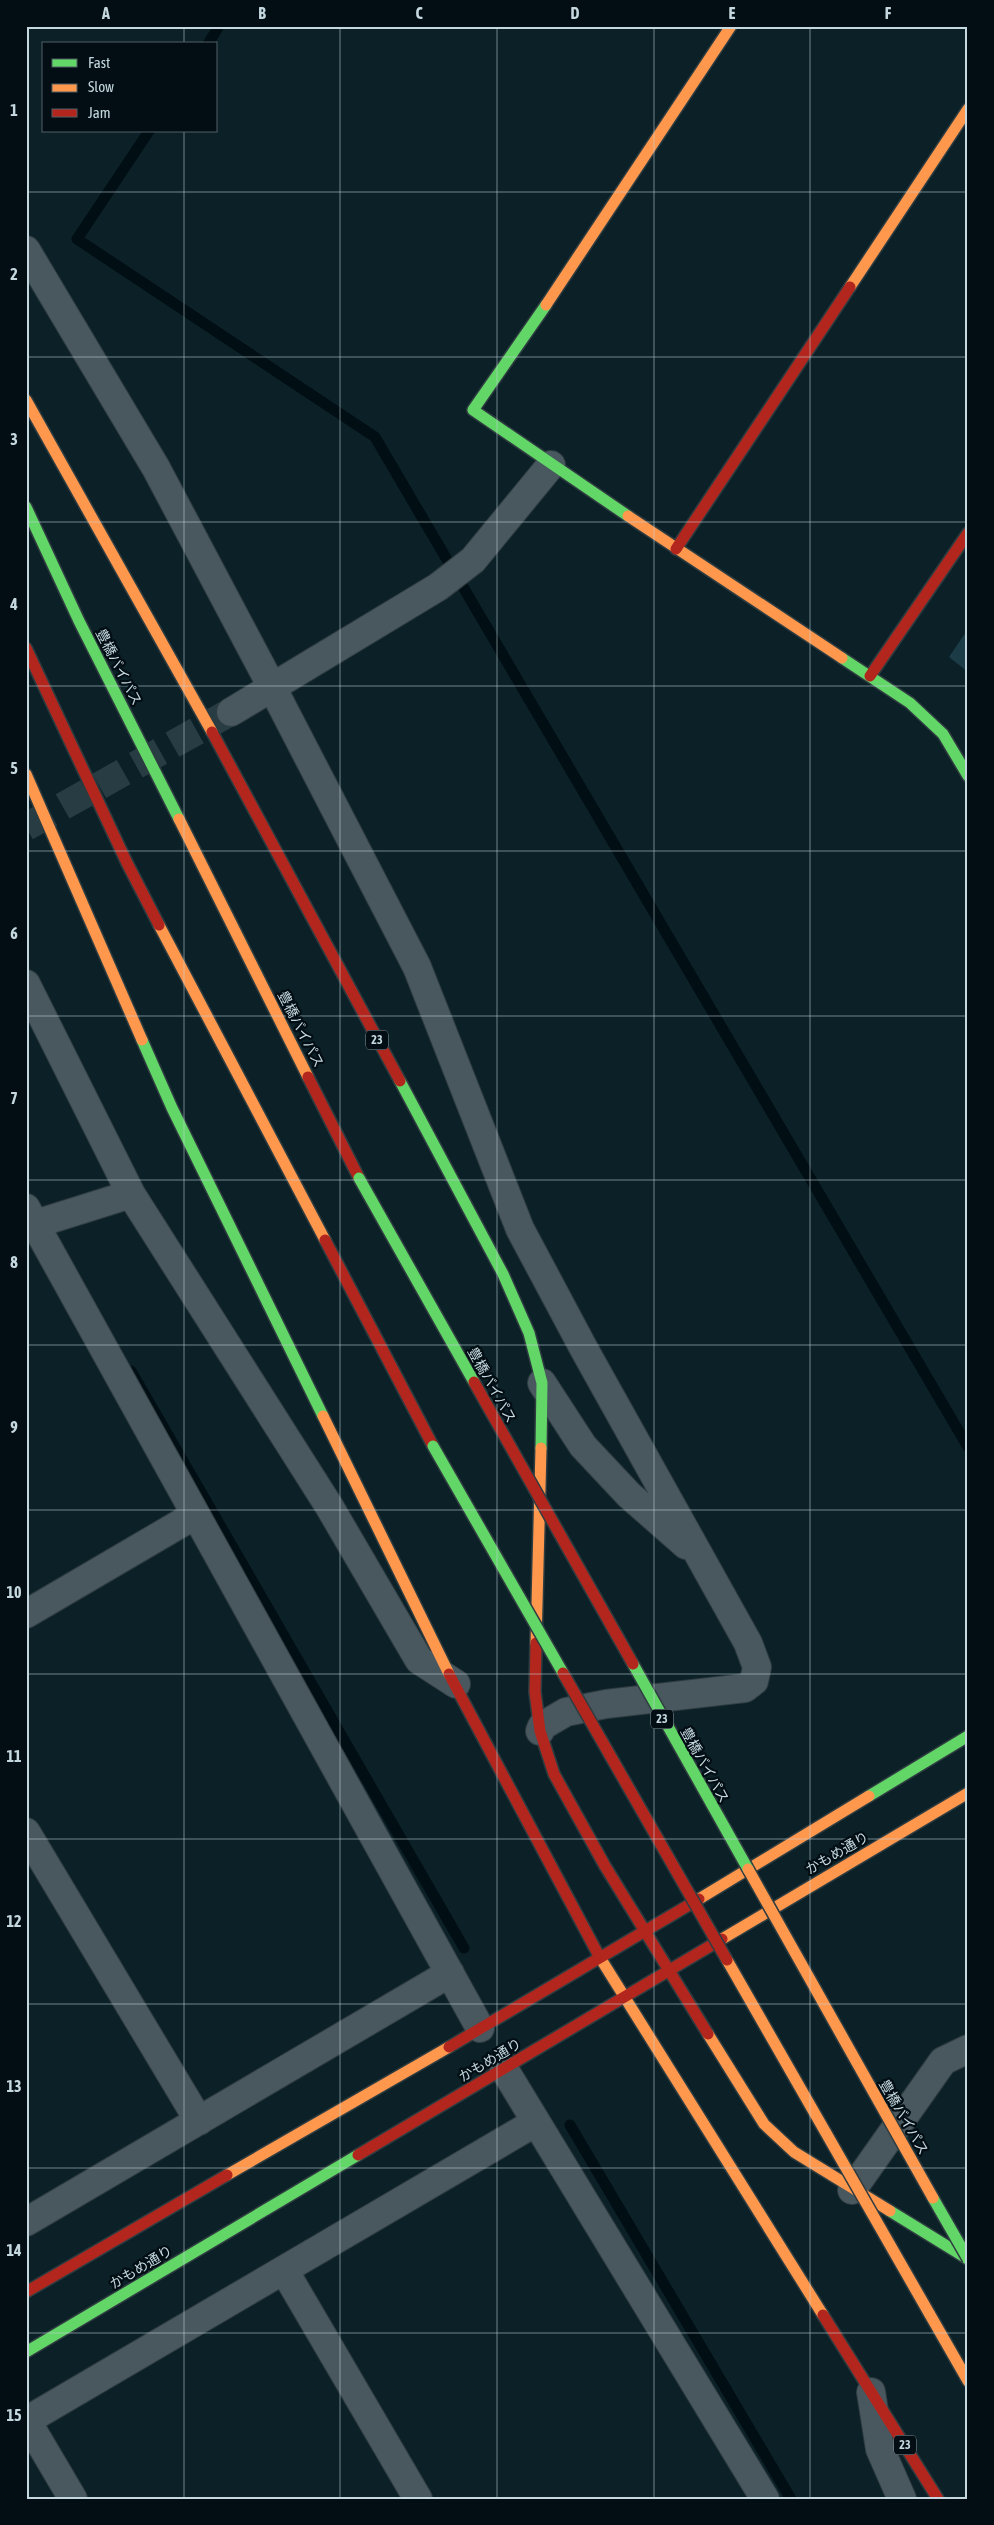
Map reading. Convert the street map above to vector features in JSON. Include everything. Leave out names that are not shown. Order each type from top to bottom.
[{"type":"main road","points":[[731,26],[517,348],[473,410],[676,549],[910,703],[942,734],[968,776]]},
{"type":"main road","points":[[676,549],[968,109]]},
{"type":"main road","name":"23","points":[[26,400],[225,756],[504,1274],[529,1333],[542,1384],[535,1692],[540,1731],[554,1774],[605,1866],[764,2124],[794,2152],[852,2190]]},
{"type":"main road","name":"豊橋バイパス","points":[[26,507],[79,621],[359,1178],[968,2259]]},
{"type":"main road","points":[[870,676],[968,533]]},
{"type":"main road","points":[[26,648],[127,863],[433,1446],[968,2381]]},
{"type":"main road","name":"23","points":[[26,774],[56,847],[172,1108],[456,1684],[470,1716],[600,1959],[938,2499]]},
{"type":"main road","points":[[26,2292],[600,1959],[968,1736]]},
{"type":"main road","name":"かもめ通り","points":[[26,2352],[968,1793]]},
{"type":"main road","points":[[852,2190],[968,2259]]},
{"type":"street","points":[[26,250],[156,468],[417,967],[520,1229],[584,1349],[748,1643],[757,1667],[754,1681],[745,1688],[606,1704],[566,1712],[542,1726],[540,1731]]},
{"type":"street","points":[[231,712],[438,587],[473,560],[551,465]]},
{"type":"street","points":[[26,984],[131,1194],[329,1506],[419,1660],[456,1684]]},
{"type":"street","points":[[131,1194],[29,1219],[480,2028]]},
{"type":"street","points":[[542,1384],[583,1446],[629,1495],[701,1559]]},
{"type":"street","points":[[26,1614],[195,1515]]},
{"type":"street","points":[[26,1832],[199,2121]]},
{"type":"street","points":[[26,2222],[450,1973]]},
{"type":"street","points":[[852,2190],[944,2061],[968,2049]]},
{"type":"street","points":[[504,2069],[764,2499]]},
{"type":"street","points":[[73,2499],[27,2421],[536,2122]]},
{"type":"street","points":[[284,2270],[418,2499]]},
{"type":"street","points":[[872,2392],[880,2449],[902,2499]]},
{"type":"shaded area","points":[[968,629],[968,672],[949,657]]},
{"type":"waterway","points":[[209,42],[219,26]]},
{"type":"waterway","points":[[148,132],[77,239],[375,437],[968,1447]]},
{"type":"waterway","points":[[131,1371],[464,1948]]},
{"type":"waterway","points":[[570,2125],[791,2499]]},
{"type":"tunnel","points":[[26,827],[227,714]]},
{"type":"traffic: fast","points":[[546,305],[473,410],[628,516]]},
{"type":"traffic: fast","points":[[26,507],[79,621],[179,819]]},
{"type":"traffic: fast","points":[[842,658],[910,703],[943,734],[968,776]]},
{"type":"traffic: fast","points":[[142,1040],[172,1108],[323,1416]]},
{"type":"traffic: fast","points":[[400,1081],[503,1274],[529,1333],[542,1383],[541,1448]]},
{"type":"traffic: fast","points":[[359,1178],[474,1382]]},
{"type":"traffic: fast","points":[[433,1446],[563,1673]]},
{"type":"traffic: fast","points":[[633,1664],[748,1869]]},
{"type":"traffic: fast","points":[[869,1796],[968,1736]]},
{"type":"traffic: fast","points":[[26,2352],[358,2155]]},
{"type":"traffic: fast","points":[[933,2198],[968,2259]]},
{"type":"traffic: fast","points":[[890,2211],[968,2259]]},
{"type":"traffic: slow","points":[[546,305],[731,26]]},
{"type":"traffic: slow","points":[[850,287],[968,109]]},
{"type":"traffic: slow","points":[[26,400],[212,732]]},
{"type":"traffic: slow","points":[[628,516],[842,658]]},
{"type":"traffic: slow","points":[[26,774],[142,1040]]},
{"type":"traffic: slow","points":[[179,819],[308,1077]]},
{"type":"traffic: slow","points":[[159,925],[325,1240]]},
{"type":"traffic: slow","points":[[323,1416],[449,1674]]},
{"type":"traffic: slow","points":[[536,1643],[541,1448]]},
{"type":"traffic: slow","points":[[722,1939],[968,1793]]},
{"type":"traffic: slow","points":[[699,1899],[869,1796]]},
{"type":"traffic: slow","points":[[748,1869],[933,2198]]},
{"type":"traffic: slow","points":[[599,1956],[823,2315]]},
{"type":"traffic: slow","points":[[727,1960],[929,2313]]},
{"type":"traffic: slow","points":[[708,2034],[764,2124],[794,2152],[890,2211]]},
{"type":"traffic: slow","points":[[227,2175],[449,2047]]},
{"type":"traffic: slow","points":[[929,2313],[968,2381]]},
{"type":"traffic: jam","points":[[676,549],[850,287]]},
{"type":"traffic: jam","points":[[870,676],[968,533]]},
{"type":"traffic: jam","points":[[26,648],[127,863],[159,925]]},
{"type":"traffic: jam","points":[[212,732],[400,1081]]},
{"type":"traffic: jam","points":[[308,1077],[359,1178]]},
{"type":"traffic: jam","points":[[325,1240],[433,1446]]},
{"type":"traffic: jam","points":[[474,1382],[633,1664]]},
{"type":"traffic: jam","points":[[536,1643],[535,1692],[540,1731],[554,1774],[605,1866],[708,2034]]},
{"type":"traffic: jam","points":[[563,1673],[727,1960]]},
{"type":"traffic: jam","points":[[449,1674],[599,1956]]},
{"type":"traffic: jam","points":[[449,2047],[699,1899]]},
{"type":"traffic: jam","points":[[358,2155],[722,1939]]},
{"type":"traffic: jam","points":[[26,2292],[227,2175]]},
{"type":"traffic: jam","points":[[823,2315],[938,2499]]}]
